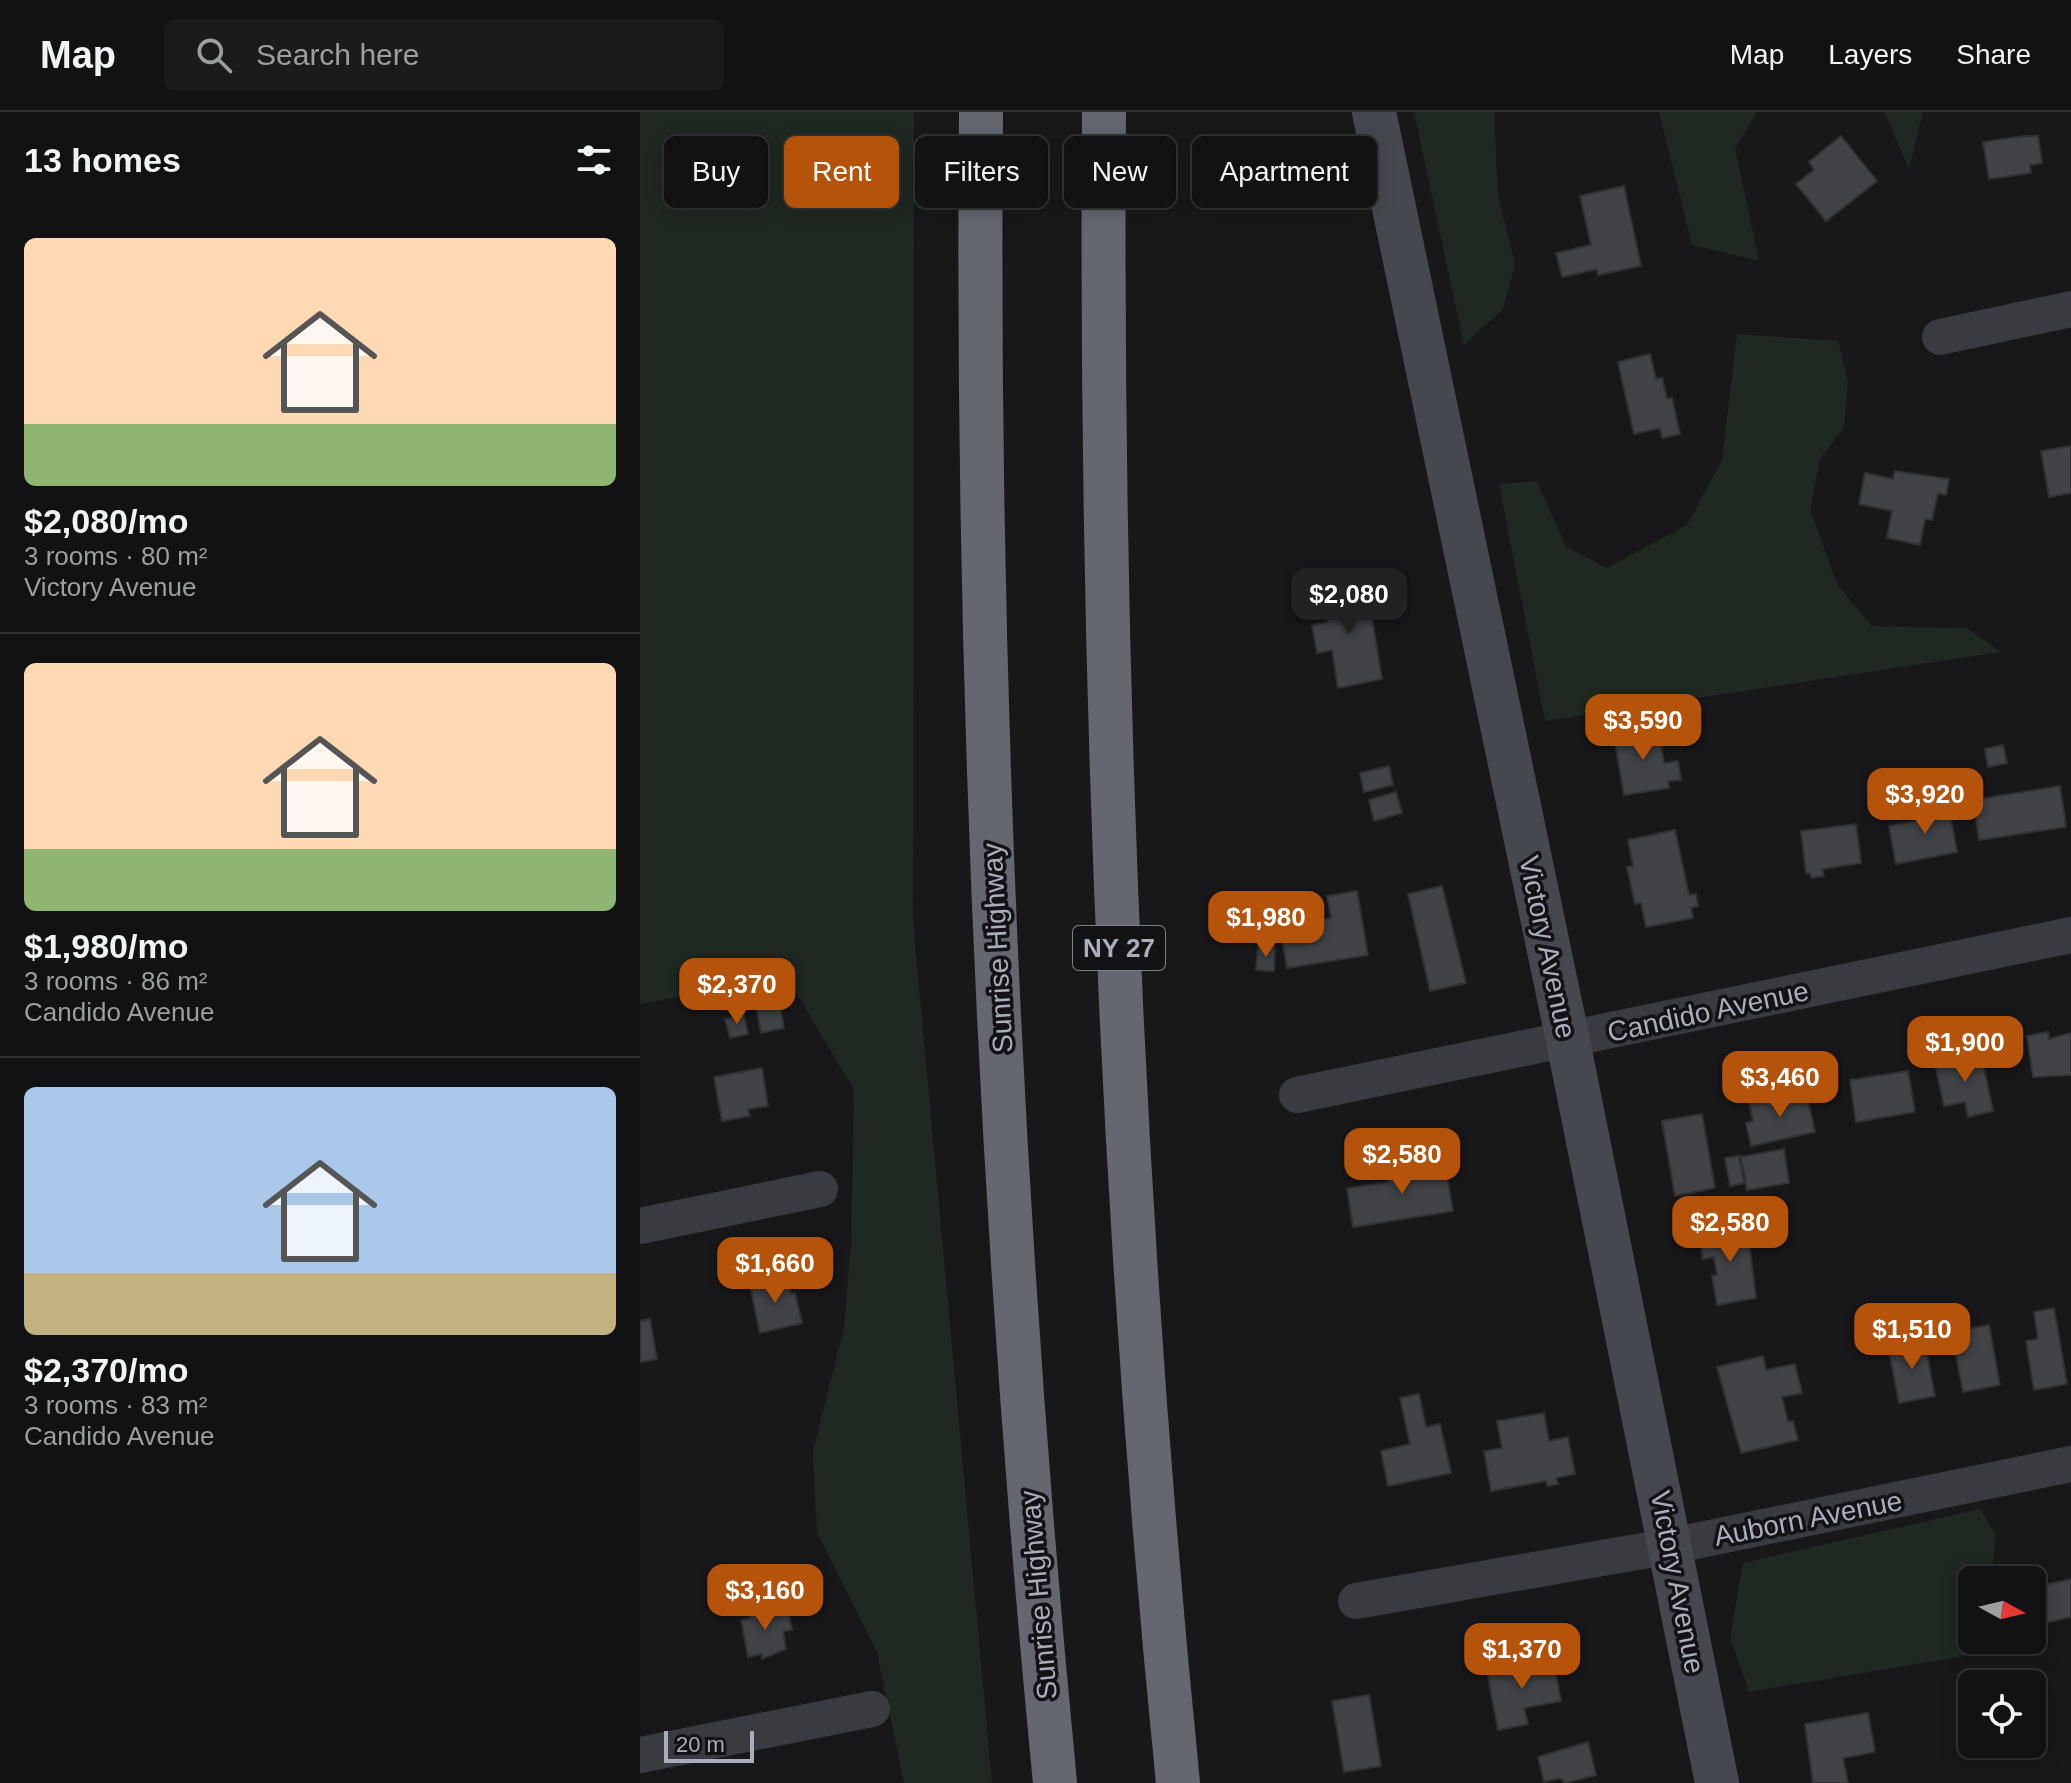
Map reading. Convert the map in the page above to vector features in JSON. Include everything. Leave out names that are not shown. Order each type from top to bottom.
[{"type":"highway","name":"Sunrise Highway","points":[[981,112],[982,523],[992,864],[1019,1353],[1055,1783]]},
{"type":"highway","name":"NY 27","points":[[1104,112],[1111,732],[1124,1064],[1144,1391],[1178,1783]]},
{"type":"street","name":"Victory Avenue","points":[[1374,112],[1568,1041],[1717,1783]]},
{"type":"street","points":[[1940,337],[2071,309]]},
{"type":"street","name":"Candido Avenue","points":[[1297,1095],[2071,935]]},
{"type":"street","points":[[640,1226],[820,1189]]},
{"type":"street","name":"Auborn Avenue","points":[[1356,1601],[1671,1546],[2071,1464]]},
{"type":"street","points":[[640,1755],[872,1709]]},
{"type":"shaded area","points":[[640,112],[914,112],[913,920],[992,1783],[904,1783],[877,1652],[817,1532],[813,1452],[844,1327],[851,1243],[854,1090],[787,977],[640,1004]]},
{"type":"shaded area","points":[[1414,112],[1494,112],[1498,195],[1515,264],[1503,309],[1464,345]]},
{"type":"shaded area","points":[[1659,112],[1757,112],[1735,148],[1759,261],[1692,245]]},
{"type":"shaded area","points":[[1884,112],[1923,112],[1909,169],[1888,120]]},
{"type":"shaded area","points":[[1737,334],[1838,341],[1848,382],[1844,428],[1820,459],[1810,509],[1837,584],[1872,626],[1967,628],[2001,652],[1545,721],[1499,484],[1537,481],[1566,547],[1607,568],[1687,525],[1722,460]]},
{"type":"shaded area","points":[[1980,1509],[1996,1535],[1993,1566],[1958,1566],[1958,1654],[1976,1654],[1749,1692],[1730,1637],[1743,1563]]},
{"type":"building","points":[[1841,136],[1877,181],[1826,221],[1796,184],[1814,170],[1809,162]]},
{"type":"building","points":[[2038,136],[2042,163],[2030,165],[2031,173],[1989,179],[1983,142]]},
{"type":"building","points":[[1624,186],[1641,266],[1598,275],[1597,269],[1562,277],[1556,253],[1591,245],[1580,196]]},
{"type":"building","points":[[1650,354],[1656,379],[1662,378],[1667,399],[1672,398],[1680,434],[1662,438],[1660,428],[1634,434],[1618,362]]},
{"type":"building","points":[[2071,446],[2071,493],[2049,497],[2041,451]]},
{"type":"building","points":[[1895,471],[1949,479],[1946,495],[1938,493],[1932,520],[1925,519],[1920,545],[1887,538],[1892,511],[1859,504],[1865,473],[1893,479]]},
{"type":"building","points":[[1361,584],[1366,613],[1371,612],[1382,679],[1338,688],[1332,650],[1317,653],[1312,625],[1327,622],[1321,591]]},
{"type":"building","points":[[1649,725],[1652,744],[1661,742],[1664,763],[1678,761],[1681,780],[1668,781],[1669,788],[1624,795],[1613,731]]},
{"type":"building","points":[[2003,745],[2007,763],[1988,767],[1985,749]]},
{"type":"building","points":[[1389,766],[1393,785],[1364,792],[1360,773]]},
{"type":"building","points":[[2060,786],[2066,827],[1979,840],[1973,800]]},
{"type":"building","points":[[1396,792],[1402,813],[1374,821],[1369,800]]},
{"type":"building","points":[[1947,799],[1957,852],[1896,864],[1889,826],[1930,818],[1927,804]]},
{"type":"building","points":[[1856,824],[1861,863],[1822,869],[1824,876],[1811,878],[1810,873],[1806,873],[1801,831]]},
{"type":"building","points":[[1675,830],[1689,895],[1696,894],[1698,906],[1691,908],[1693,918],[1646,927],[1641,903],[1635,904],[1627,867],[1633,866],[1628,840]]},
{"type":"building","points":[[1442,886],[1466,983],[1430,991],[1408,894]]},
{"type":"building","points":[[1357,891],[1368,955],[1287,968],[1280,926],[1331,918],[1327,896]]},
{"type":"building","points":[[1258,946],[1275,947],[1274,971],[1256,970]]},
{"type":"building","points":[[778,996],[784,1028],[761,1033],[755,1000]]},
{"type":"building","points":[[744,1015],[748,1034],[730,1038],[725,1019]]},
{"type":"building","points":[[2048,1032],[2049,1039],[2071,1033],[2071,1075],[2033,1077],[2027,1036]]},
{"type":"building","points":[[1981,1054],[1993,1111],[1968,1117],[1965,1102],[1944,1106],[1935,1064]]},
{"type":"building","points":[[762,1068],[768,1106],[748,1109],[750,1116],[722,1121],[714,1077]]},
{"type":"building","points":[[1908,1071],[1915,1112],[1856,1122],[1850,1080]]},
{"type":"building","points":[[1806,1091],[1815,1132],[1751,1146],[1746,1123],[1753,1121],[1749,1103]]},
{"type":"building","points":[[1702,1114],[1715,1188],[1675,1196],[1662,1121]]},
{"type":"building","points":[[1784,1149],[1789,1183],[1747,1190],[1741,1157]]},
{"type":"building","points":[[1739,1156],[1744,1183],[1730,1186],[1725,1158]]},
{"type":"building","points":[[1445,1163],[1453,1211],[1353,1227],[1347,1188],[1388,1182],[1387,1173]]},
{"type":"building","points":[[1747,1226],[1756,1298],[1717,1305],[1712,1276],[1717,1275],[1714,1257],[1703,1259],[1699,1235]]},
{"type":"building","points":[[787,1277],[791,1294],[795,1293],[802,1323],[760,1333],[750,1286]]},
{"type":"building","points":[[2054,1308],[2067,1384],[2034,1390],[2026,1341],[2038,1339],[2034,1312]]},
{"type":"building","points":[[650,1319],[657,1359],[640,1362],[640,1321]]},
{"type":"building","points":[[1989,1325],[2000,1385],[1963,1392],[1952,1332]]},
{"type":"building","points":[[1924,1339],[1935,1396],[1899,1403],[1888,1346]]},
{"type":"building","points":[[1763,1356],[1766,1370],[1795,1364],[1802,1393],[1782,1397],[1788,1422],[1793,1421],[1798,1440],[1741,1453],[1717,1367]]},
{"type":"building","points":[[1419,1394],[1426,1427],[1440,1424],[1451,1473],[1388,1486],[1381,1451],[1410,1444],[1400,1398]]},
{"type":"building","points":[[1544,1413],[1549,1441],[1568,1437],[1575,1474],[1556,1478],[1558,1484],[1548,1486],[1546,1481],[1491,1491],[1484,1451],[1502,1448],[1497,1421]]},
{"type":"building","points":[[2071,1579],[2071,1617],[2046,1623],[2046,1585]]},
{"type":"building","points":[[760,1606],[762,1615],[788,1610],[792,1630],[783,1631],[786,1649],[762,1659],[762,1654],[748,1657],[741,1620],[750,1618],[748,1608]]},
{"type":"building","points":[[1553,1658],[1561,1701],[1524,1708],[1528,1724],[1498,1730],[1487,1671]]},
{"type":"building","points":[[1369,1695],[1381,1766],[1344,1772],[1332,1701]]},
{"type":"building","points":[[1868,1713],[1875,1752],[1843,1758],[1848,1783],[1813,1783],[1805,1724]]},
{"type":"building","points":[[1588,1742],[1596,1775],[1565,1783],[1560,1778],[1544,1782],[1538,1757]]}]
